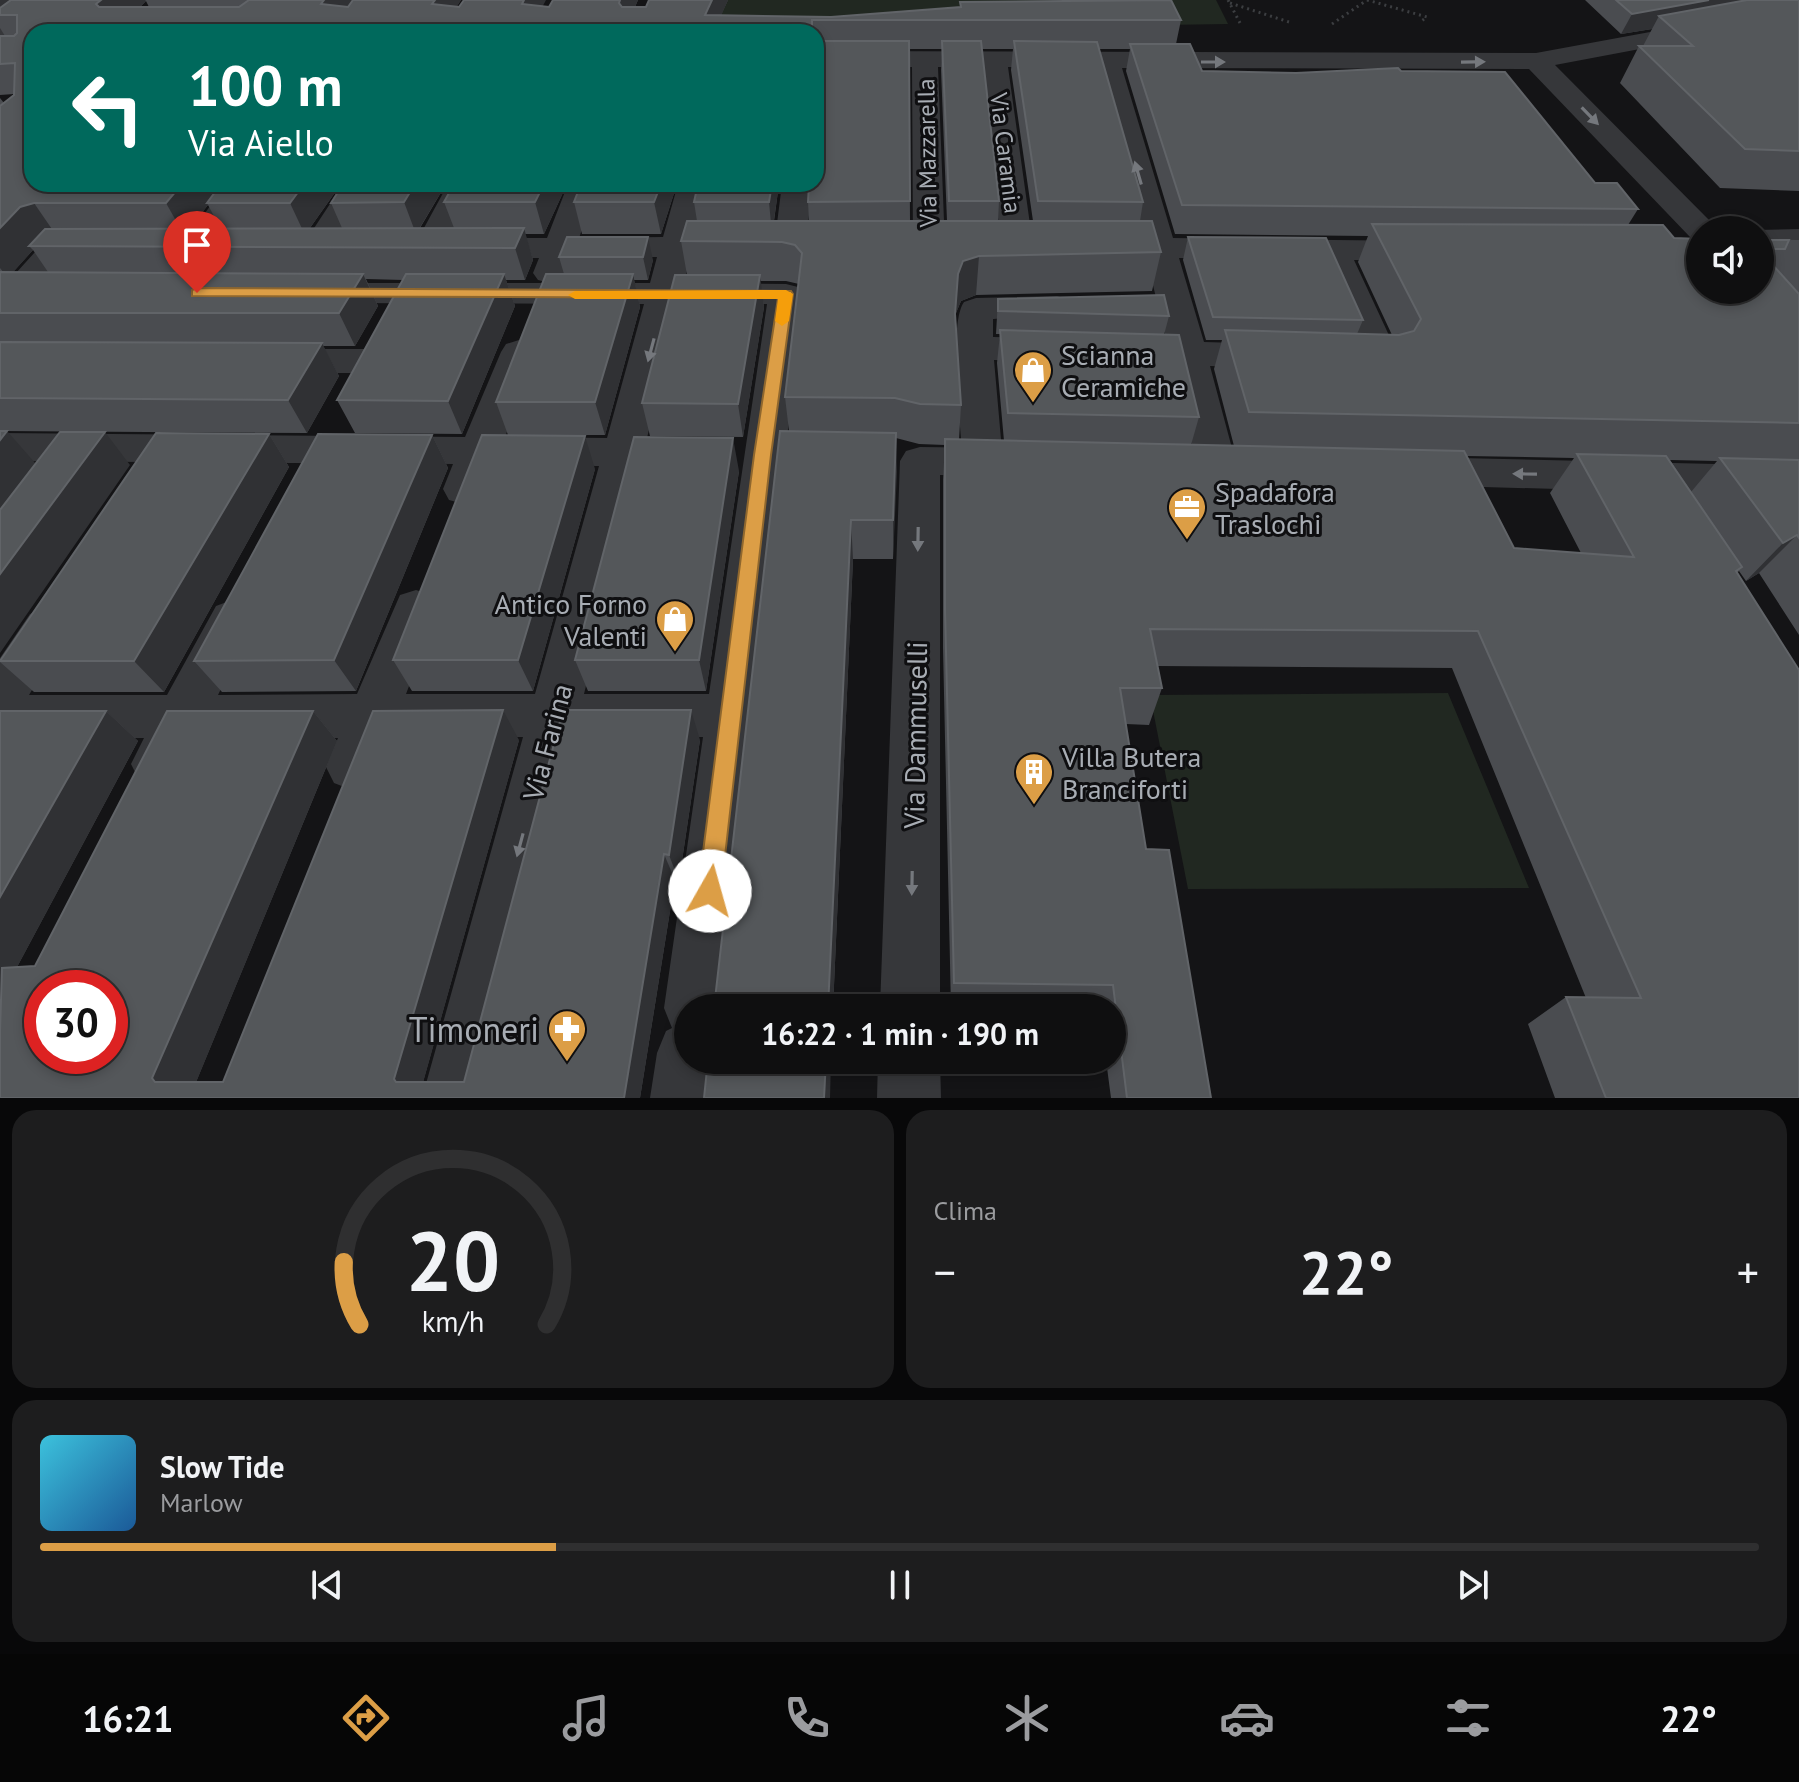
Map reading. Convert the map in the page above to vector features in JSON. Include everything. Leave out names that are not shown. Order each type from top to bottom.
[{"type":"street","points":[[0,35],[47,0]]},
{"type":"street","points":[[824,59],[1536,61],[1730,25],[1795,2]]},
{"type":"street","name":"Via Mazzarella","points":[[925,60],[986,247]]},
{"type":"street","name":"Via Caramia","points":[[986,247],[994,60]]},
{"type":"street","points":[[1536,61],[1686,231]]},
{"type":"street","points":[[1107,62],[1159,248],[1160,304],[1188,354],[1217,467]]},
{"type":"street","points":[[195,249],[235,192]]},
{"type":"street","points":[[317,248],[353,192]]},
{"type":"street","points":[[457,192],[413,248],[805,247],[798,192]]},
{"type":"street","points":[[450,524],[580,192]]},
{"type":"street","name":"Via Farina","points":[[454,1098],[691,192]]},
{"type":"street","points":[[1774,239],[1799,239]]},
{"type":"street","points":[[986,247],[1460,251]]},
{"type":"street","points":[[9,291],[57,248],[118,248]]},
{"type":"street","points":[[975,348],[1382,359],[1333,251]]},
{"type":"street","points":[[9,291],[64,292]]},
{"type":"street","points":[[281,293],[786,294],[696,994]]},
{"type":"street","points":[[299,492],[405,294]]},
{"type":"street","points":[[1045,463],[983,462],[975,348],[976,309],[1084,306]]},
{"type":"street","points":[[231,361],[346,406],[480,450],[686,453]]},
{"type":"street","points":[[0,447],[167,448],[346,406]]},
{"type":"street","points":[[140,487],[167,448]]},
{"type":"street","points":[[46,485],[74,449]]},
{"type":"street","name":"Via Dammuselli","points":[[910,994],[900,458],[983,462]]},
{"type":"street","points":[[1371,470],[1799,481]]},
{"type":"street","points":[[1649,477],[1674,515]]},
{"type":"street","points":[[338,805],[432,569]]},
{"type":"street","points":[[138,801],[255,576]]},
{"type":"street","points":[[0,698],[70,593]]},
{"type":"street","points":[[0,717],[733,715]]},
{"type":"street","points":[[682,1098],[685,1074]]},
{"type":"street","points":[[909,1074],[909,1098]]},
{"type":"path","points":[[1230,3],[1290,22]]},
{"type":"shaded area","points":[[703,0],[1216,0],[1228,24],[824,30],[824,24],[692,24]]},
{"type":"shaded area","points":[[1448,693],[1529,888],[1188,889],[1150,695]]},
{"type":"building","points":[[11,0],[101,0],[96,4],[99,7],[239,7],[249,0],[324,0],[321,4],[348,7],[353,0],[435,0],[432,4],[459,7],[464,0],[524,0],[522,4],[549,7],[553,0],[620,0],[622,7],[646,7],[649,0],[712,0],[705,15],[831,17],[961,7],[960,2],[1171,0],[1181,20],[812,20],[812,24],[24,24],[24,192],[175,192],[166,203],[34,203],[20,207],[0,228],[0,106],[14,95],[15,63],[0,64],[0,36],[14,36],[17,33],[17,15],[0,15],[0,8]]},
{"type":"building","points":[[1616,0],[1709,0],[1632,14]]},
{"type":"building","points":[[1747,0],[1799,0],[1799,151],[1745,149],[1639,46],[1693,46],[1659,16]]},
{"type":"building","points":[[824,41],[909,41],[910,201],[808,202],[809,192],[824,192]]},
{"type":"building","points":[[942,41],[981,41],[999,201],[949,201]]},
{"type":"building","points":[[1014,41],[1097,42],[1143,202],[1038,201]]},
{"type":"building","points":[[1130,44],[1190,44],[1202,71],[1296,73],[1398,68],[1401,71],[1505,72],[1595,183],[1617,183],[1638,209],[1182,205]]},
{"type":"building","points":[[215,192],[298,192],[290,203],[207,203]]},
{"type":"building","points":[[338,192],[410,192],[404,202],[331,203]]},
{"type":"building","points":[[450,192],[540,192],[535,202],[444,202]]},
{"type":"building","points":[[578,192],[658,192],[654,202],[574,202]]},
{"type":"building","points":[[696,192],[771,192],[769,202],[694,202]]},
{"type":"building","points":[[687,221],[1152,221],[1161,252],[979,256],[963,261],[958,274],[955,314],[961,405],[920,404],[895,398],[785,397],[802,253],[795,245],[782,242],[681,241]]},
{"type":"building","points":[[1372,224],[1663,225],[1674,238],[1686,238],[1686,304],[1774,304],[1774,266],[1799,294],[1799,423],[1249,412],[1225,330],[1399,335],[1414,331],[1421,319]]},
{"type":"building","points":[[524,228],[515,248],[29,246],[45,229]]},
{"type":"building","points":[[567,237],[648,237],[643,257],[559,257]]},
{"type":"building","points":[[1188,237],[1326,238],[1363,320],[1213,317]]},
{"type":"building","points":[[1774,240],[1789,240],[1785,249],[1774,249]]},
{"type":"building","points":[[0,272],[363,274],[339,313],[0,313]]},
{"type":"building","points":[[406,274],[504,274],[448,401],[337,400]]},
{"type":"building","points":[[546,274],[633,274],[595,402],[496,402]]},
{"type":"building","points":[[675,275],[760,275],[738,404],[642,403]]},
{"type":"building","points":[[1164,295],[1169,316],[998,311],[998,299]]},
{"type":"building","points":[[1000,330],[1179,335],[1199,417],[1008,413]]},
{"type":"building","points":[[0,342],[322,343],[288,400],[0,398]]},
{"type":"building","points":[[780,431],[896,433],[893,520],[851,520],[829,994],[716,994]]},
{"type":"building","points":[[60,432],[105,432],[0,574],[0,510]]},
{"type":"building","points":[[156,433],[269,434],[134,661],[0,661]]},
{"type":"building","points":[[318,434],[432,435],[334,660],[194,661]]},
{"type":"building","points":[[482,435],[585,436],[518,660],[393,660]]},
{"type":"building","points":[[634,437],[733,438],[699,660],[575,660]]},
{"type":"building","points":[[945,439],[1464,451],[1514,548],[1634,557],[1577,454],[1666,456],[1742,567],[1736,571],[1799,670],[1799,1098],[1606,1098],[1566,997],[1641,998],[1478,631],[1150,629],[1162,688],[1120,688],[1146,849],[1169,850],[1211,1098],[1127,1098],[1124,1074],[1126,994],[1114,994],[1113,985],[954,983],[945,610]]},
{"type":"building","points":[[1720,458],[1799,460],[1799,538],[1797,535],[1783,543]]},
{"type":"building","points":[[503,710],[394,1079],[396,1082],[464,1082],[563,710],[691,710],[669,855],[664,854],[624,1098],[0,1098],[2,968],[35,966],[167,711],[313,711],[152,1078],[155,1082],[223,1082],[373,711]]},
{"type":"building","points":[[0,711],[106,711],[0,897]]},
{"type":"building","points":[[707,1074],[825,1074],[824,1098],[704,1098]]},
{"type":"slow traffic","points":[[575,295],[786,294],[782,321]]},
{"type":"place","name":"Scianna Ceramiche","points":[[1033,404]]},
{"type":"place","name":"Spadafora Traslochi","points":[[1187,541]]},
{"type":"place","name":"Antico Forno Valenti","points":[[675,653]]},
{"type":"place","name":"Villa Butera Branciforti","points":[[1034,806]]},
{"type":"place","name":"Timoneri","points":[[567,1063]]},
{"type":"route","points":[[197,293],[786,294],[762,455],[710,891]]}]
